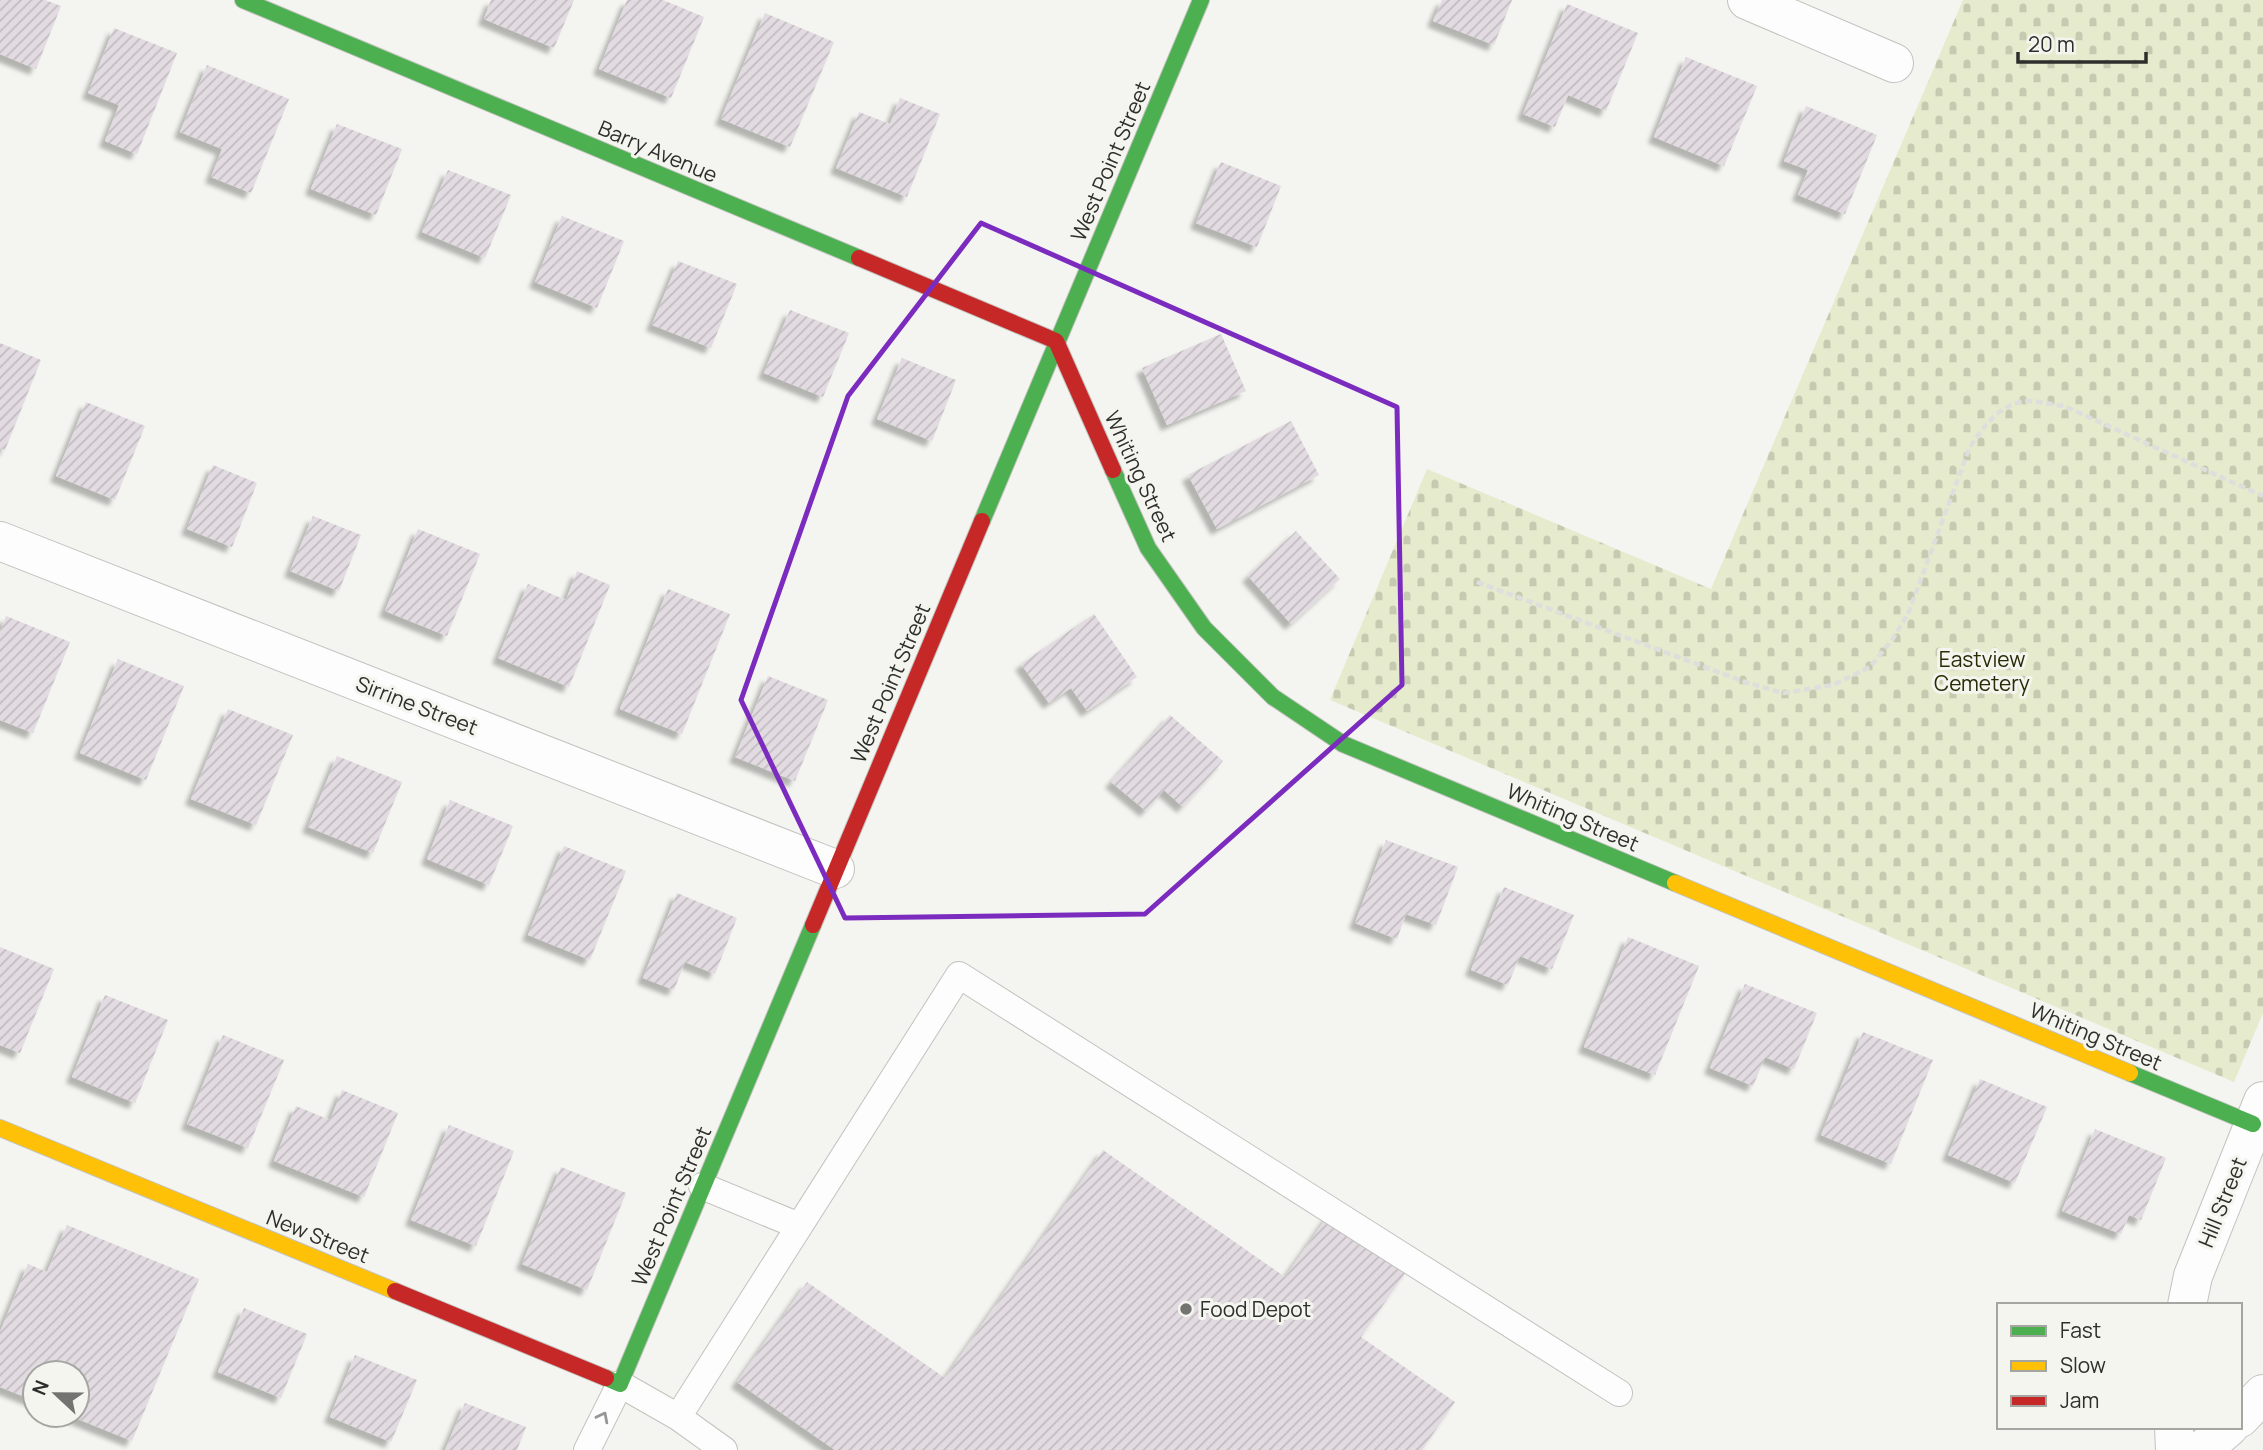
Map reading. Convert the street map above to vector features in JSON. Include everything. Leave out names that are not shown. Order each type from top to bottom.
[{"type":"street","name":"Barry Avenue","points":[[243,0],[1056,341]]},
{"type":"street","name":"West Point Street","points":[[620,1384],[1201,0]]},
{"type":"street","points":[[1747,0],[1894,63]]},
{"type":"street","name":"Whiting Street","points":[[1056,341],[1148,548],[1204,628],[1273,698],[1343,744],[2258,1113]]},
{"type":"street","name":"Sirrine Street","points":[[0,541],[835,869]]},
{"type":"street","name":"Hill Street","points":[[2187,1303],[2193,1276],[2258,1113]]},
{"type":"street","name":"New Street","points":[[1,1130],[620,1384]]},
{"type":"street","points":[[2242,1416],[2263,1394]]},
{"type":"street","points":[[2174,1429],[2175,1450]]},
{"type":"street","points":[[2202,1450],[2227,1429]]},
{"type":"lane","points":[[678,1417],[959,975],[1619,1393]]},
{"type":"lane","points":[[702,1186],[799,1226]]},
{"type":"lane","points":[[587,1450],[620,1384],[678,1417],[724,1450]]},
{"type":"path","points":[[1477,582],[1745,682],[1783,692],[1833,685],[1870,667],[1892,640],[1908,614],[1969,449],[1984,426],[2002,409],[2028,401],[2064,406],[2263,496]]},
{"type":"highlighted area","points":[[981,223],[1397,407],[1402,685],[1145,914],[845,918],[741,700],[848,396]]},
{"type":"green space","name":"Eastview Cemetery","points":[[1963,0],[2263,0],[2263,1013],[2234,1082],[1330,700],[1427,469],[1711,589]]},
{"type":"building","points":[[0,0],[45,0],[61,6],[36,69],[0,54]]},
{"type":"building","points":[[491,0],[574,0],[554,48],[484,19]]},
{"type":"building","points":[[627,0],[663,0],[704,17],[671,98],[599,69]]},
{"type":"building","points":[[1442,0],[1512,0],[1494,45],[1433,21]]},
{"type":"building","points":[[1567,4],[1638,33],[1606,111],[1568,95],[1555,127],[1523,114]]},
{"type":"building","points":[[765,13],[834,42],[790,147],[721,119]]},
{"type":"building","points":[[114,28],[177,53],[137,154],[105,141],[119,105],[88,93]]},
{"type":"building","points":[[1686,57],[1757,86],[1724,166],[1654,137]]},
{"type":"building","points":[[207,65],[289,99],[251,193],[211,177],[222,149],[180,132]]},
{"type":"building","points":[[900,98],[940,114],[907,197],[836,168],[859,112],[890,124]]},
{"type":"building","points":[[1806,106],[1877,135],[1845,214],[1798,195],[1808,170],[1784,161]]},
{"type":"building","points":[[337,124],[402,149],[376,215],[311,189]]},
{"type":"building","points":[[1221,162],[1281,186],[1257,247],[1196,223]]},
{"type":"building","points":[[448,170],[511,195],[485,258],[422,232]]},
{"type":"building","points":[[562,216],[624,241],[597,308],[535,282]]},
{"type":"building","points":[[678,261],[737,284],[711,348],[652,325]]},
{"type":"building","points":[[790,310],[849,333],[823,397],[764,373]]},
{"type":"building","points":[[1221,334],[1246,391],[1167,425],[1142,368]]},
{"type":"building","points":[[0,343],[41,360],[5,450],[0,448]]},
{"type":"building","points":[[902,358],[956,380],[932,441],[877,419]]},
{"type":"building","points":[[86,402],[145,426],[115,500],[56,476]]},
{"type":"building","points":[[1291,421],[1319,475],[1217,529],[1188,475]]},
{"type":"building","points":[[213,465],[257,483],[232,547],[187,529]]},
{"type":"building","points":[[313,516],[361,535],[339,591],[290,571]]},
{"type":"building","points":[[418,529],[480,554],[447,636],[385,611]]},
{"type":"building","points":[[1296,531],[1340,579],[1291,624],[1248,576]]},
{"type":"building","points":[[577,571],[610,585],[569,687],[498,658],[528,584],[566,600]]},
{"type":"building","points":[[668,589],[730,614],[682,734],[620,709]]},
{"type":"building","points":[[1094,614],[1137,677],[1087,711],[1071,688],[1049,703],[1021,664]]},
{"type":"building","points":[[6,616],[70,642],[33,733],[0,720],[0,632]]},
{"type":"building","points":[[118,659],[184,686],[146,780],[80,753]]},
{"type":"building","points":[[768,676],[828,700],[795,781],[735,757]]},
{"type":"building","points":[[228,709],[293,735],[256,825],[191,799]]},
{"type":"building","points":[[1170,715],[1223,761],[1183,807],[1164,790],[1146,811],[1111,782]]},
{"type":"building","points":[[337,756],[402,782],[373,853],[308,827]]},
{"type":"building","points":[[450,800],[513,826],[489,885],[427,859]]},
{"type":"building","points":[[1386,840],[1458,867],[1436,925],[1406,914],[1397,939],[1355,923]]},
{"type":"building","points":[[564,846],[626,871],[590,960],[528,935]]},
{"type":"building","points":[[1504,887],[1574,915],[1552,969],[1520,956],[1508,985],[1471,970]]},
{"type":"building","points":[[677,893],[737,918],[715,974],[685,962],[674,990],[643,978]]},
{"type":"building","points":[[1628,937],[1699,966],[1655,1075],[1584,1047]]},
{"type":"building","points":[[0,947],[54,969],[20,1053],[0,1045]]},
{"type":"building","points":[[1745,984],[1817,1013],[1794,1069],[1765,1057],[1753,1086],[1710,1068]]},
{"type":"building","points":[[105,995],[168,1020],[135,1103],[72,1077]]},
{"type":"building","points":[[1863,1032],[1933,1060],[1891,1164],[1821,1135]]},
{"type":"building","points":[[223,1035],[284,1060],[248,1148],[187,1124]]},
{"type":"building","points":[[1980,1079],[2047,1107],[2015,1183],[1948,1155]]},
{"type":"building","points":[[342,1090],[398,1113],[364,1197],[274,1161],[296,1106],[330,1120]]},
{"type":"building","points":[[449,1125],[514,1151],[476,1246],[411,1220]]},
{"type":"building","points":[[2095,1129],[2166,1158],[2141,1220],[2129,1215],[2121,1234],[2062,1211]]},
{"type":"building","name":"Food Depot","points":[[1103,1150],[1285,1277],[1329,1214],[1408,1269],[1361,1337],[1455,1402],[1422,1450],[835,1450],[737,1382],[807,1282],[945,1378]]},
{"type":"building","points":[[561,1167],[626,1193],[587,1290],[522,1264]]},
{"type":"building","points":[[67,1225],[199,1279],[132,1441],[91,1424],[91,1359],[21,1359],[21,1395],[0,1387],[0,1332],[28,1264],[47,1272]]},
{"type":"building","points":[[244,1308],[307,1334],[281,1398],[218,1372]]},
{"type":"building","points":[[355,1355],[417,1380],[391,1442],[330,1417]]},
{"type":"building","points":[[465,1403],[526,1427],[517,1450],[445,1450]]},
{"type":"traffic: fast","points":[[243,0],[859,258]]},
{"type":"traffic: fast","points":[[982,521],[1201,0]]},
{"type":"traffic: fast","points":[[1113,470],[1148,548],[1204,628],[1273,697],[1343,744],[1675,883]]},
{"type":"traffic: fast","points":[[606,1378],[620,1384],[813,925]]},
{"type":"traffic: fast","points":[[2130,1073],[2253,1124]]},
{"type":"traffic: slow","points":[[1675,883],[2130,1073]]},
{"type":"traffic: slow","points":[[0,1128],[395,1291]]},
{"type":"traffic: jam","points":[[859,258],[1056,341],[1113,470]]},
{"type":"traffic: jam","points":[[813,925],[982,521]]},
{"type":"traffic: jam","points":[[395,1291],[606,1378]]},
{"type":"place","name":"Food Depot","points":[[1186,1309]]}]
